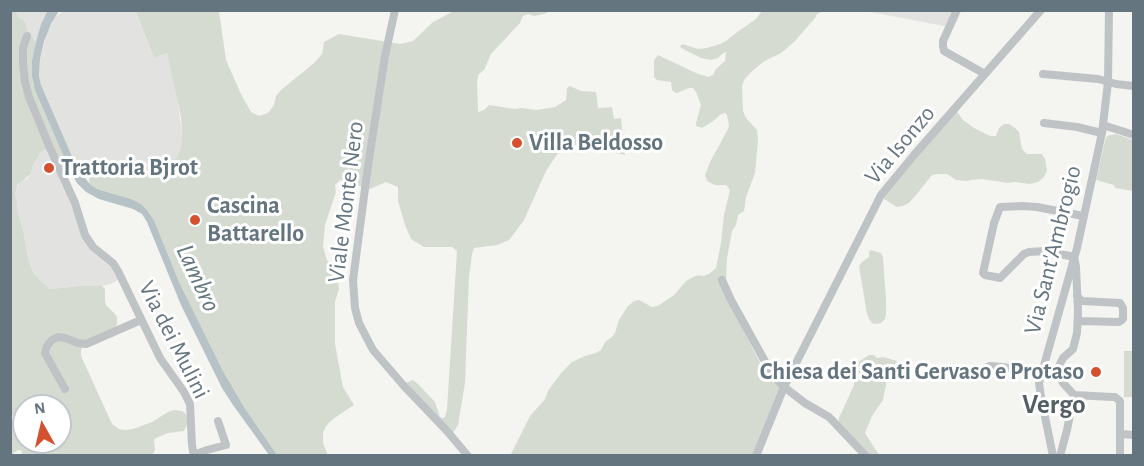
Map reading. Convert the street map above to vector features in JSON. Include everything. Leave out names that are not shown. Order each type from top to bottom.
[{"type":"street","name":"Viale Monte Nero","points":[[395,10],[385,56],[353,280],[355,308],[359,323],[373,350],[468,456]]},
{"type":"street","points":[[957,10],[943,41],[944,51],[985,74]]},
{"type":"street","name":"Via Isonzo","points":[[756,456],[784,387],[881,195],[1041,10]]},
{"type":"street","name":"Via Sant'Ambrogio","points":[[1053,456],[1040,392],[1041,374],[1074,257],[1103,129],[1108,82],[1109,10]]},
{"type":"street","name":"Via dei Mulini","points":[[27,36],[23,48],[25,82],[29,97],[75,203],[85,235],[93,246],[112,263],[160,358],[190,404],[194,455]]},
{"type":"street","points":[[1043,74],[1098,79],[1134,86]]},
{"type":"street","points":[[1044,123],[1103,129],[1134,135]]},
{"type":"street","points":[[1083,216],[1037,207],[1000,207],[994,223],[984,273],[1000,278],[1024,254],[1029,252],[1046,251],[1074,257],[1078,321],[1075,345],[1059,366],[1060,377],[1074,395],[1118,399],[1121,407],[1120,456]]},
{"type":"street","points":[[722,280],[767,365],[784,387],[829,417],[866,456]]},
{"type":"street","points":[[1077,296],[1082,301],[1120,303],[1124,308],[1122,321],[1078,321]]},
{"type":"street","points":[[64,388],[45,353],[52,340],[58,337],[86,344],[141,320]]},
{"type":"street","points":[[972,377],[990,366],[1041,374]]},
{"type":"street","points":[[1060,456],[1074,395]]},
{"type":"street","points":[[194,455],[226,445],[218,421]]},
{"type":"street","points":[[1121,434],[1134,435]]},
{"type":"shaded area","points":[[15,10],[19,18],[26,23],[27,30],[36,42],[32,68],[33,84],[72,175],[64,175],[48,149],[41,152],[33,165],[31,174],[18,184],[15,194],[18,214],[34,274],[50,289],[102,286],[105,289],[106,305],[117,317],[116,327],[83,345],[81,356],[112,424],[119,429],[133,429],[174,410],[186,414],[188,423],[184,431],[168,433],[156,438],[152,456],[21,456],[21,454],[72,454],[72,394],[12,394],[12,415],[10,413],[10,11]]},
{"type":"shaded area","points":[[48,10],[59,11],[44,42],[39,76],[77,168],[97,189],[141,204],[154,220],[179,282],[223,371],[244,407],[277,455],[269,455],[222,388],[181,305],[142,214],[86,192],[71,173],[35,90],[32,77],[32,61],[36,42]]},
{"type":"shaded area","points":[[135,10],[219,11],[226,60],[251,112],[259,116],[268,113],[281,90],[322,54],[324,42],[339,34],[400,44],[413,41],[433,22],[454,11],[549,11],[534,16],[528,14],[523,16],[520,23],[491,54],[484,70],[478,75],[478,112],[489,105],[537,110],[555,107],[566,100],[567,88],[570,86],[581,91],[596,92],[598,108],[612,107],[614,119],[621,118],[625,155],[582,144],[562,149],[546,171],[524,220],[509,240],[497,245],[474,248],[469,277],[465,383],[458,425],[451,436],[406,383],[413,380],[418,384],[435,402],[440,417],[445,417],[457,251],[452,247],[424,247],[411,239],[398,201],[398,187],[386,182],[370,189],[340,180],[335,185],[336,192],[325,225],[323,247],[327,260],[337,272],[339,289],[335,302],[335,344],[343,387],[354,405],[326,426],[323,443],[328,456],[277,455],[244,407],[223,371],[179,282],[154,220],[147,210],[131,199],[97,189],[90,184],[89,178],[116,167],[138,173],[150,173],[166,168],[177,157],[181,147],[181,117],[167,53],[154,58]]},
{"type":"shaded area","points":[[860,10],[957,11],[949,27]]},
{"type":"shaded area","points":[[15,11],[48,11],[41,24],[36,42],[27,30],[26,23],[19,19]]},
{"type":"shaded area","points":[[64,11],[135,11],[154,58],[167,53],[177,96],[182,133],[181,147],[177,157],[166,168],[150,173],[138,173],[116,167],[94,175],[79,165],[69,151],[39,76],[40,59],[48,31],[56,16]]},
{"type":"shaded area","points":[[762,11],[824,11],[817,14],[794,42],[781,53],[763,62],[751,72],[742,86],[743,111],[757,130],[758,141],[755,173],[746,197],[744,211],[738,215],[732,231],[727,258],[726,282],[740,323],[756,355],[768,376],[781,387],[753,455],[510,456],[530,416],[545,399],[561,373],[572,362],[601,350],[605,342],[615,333],[619,320],[628,306],[639,300],[652,307],[658,306],[674,295],[686,281],[699,275],[709,274],[716,268],[730,190],[726,185],[715,185],[707,181],[705,175],[729,126],[727,115],[725,113],[720,115],[702,128],[696,126],[701,105],[696,92],[693,88],[689,88],[677,93],[672,90],[671,82],[657,80],[654,77],[654,60],[658,55],[709,77],[725,61],[726,52],[711,60],[685,50],[680,47],[682,44],[698,49],[720,44],[756,19]]},
{"type":"shaded area","points":[[955,109],[963,120],[990,136],[996,136],[999,128],[1004,124],[1015,128],[1019,132],[1022,149],[1027,154],[1042,154],[1045,159],[1047,171],[1044,177],[1030,184],[982,179],[956,180],[947,174],[938,174],[932,175],[909,203],[903,206],[897,207],[884,199],[881,195]]},
{"type":"shaded area","points":[[1116,134],[1133,140],[1133,191],[1115,188],[1114,185],[1096,180],[1107,136]]},
{"type":"shaded area","points":[[48,149],[83,229],[121,278],[111,284],[50,289],[34,274],[28,258],[15,194],[20,181],[27,179],[31,174],[33,165],[41,152]]},
{"type":"shaded area","points":[[871,250],[881,253],[883,258],[886,299],[885,319],[876,324],[872,323],[867,314],[859,266],[869,257]]},
{"type":"shaded area","points":[[1124,351],[1133,351],[1133,397],[1124,397]]},
{"type":"shaded area","points":[[869,355],[897,361],[887,379],[883,400],[872,416],[865,433],[879,455],[868,455],[838,424],[854,385],[857,363]]},
{"type":"shaded area","points":[[12,427],[11,455],[10,429]]},
{"type":"place","name":"Villa Beldosso","points":[[517,143]]},
{"type":"place","name":"Trattoria Bjrot","points":[[49,168]]},
{"type":"place","name":"Cascina Battarello","points":[[195,220]]},
{"type":"place","name":"Chiesa dei Santi Gervaso e Protaso","points":[[1096,372]]},
{"type":"district","name":"Vergo","points":[[1054,405]]},
{"type":"water label","name":"Lambro","points":[[198,278]]}]
